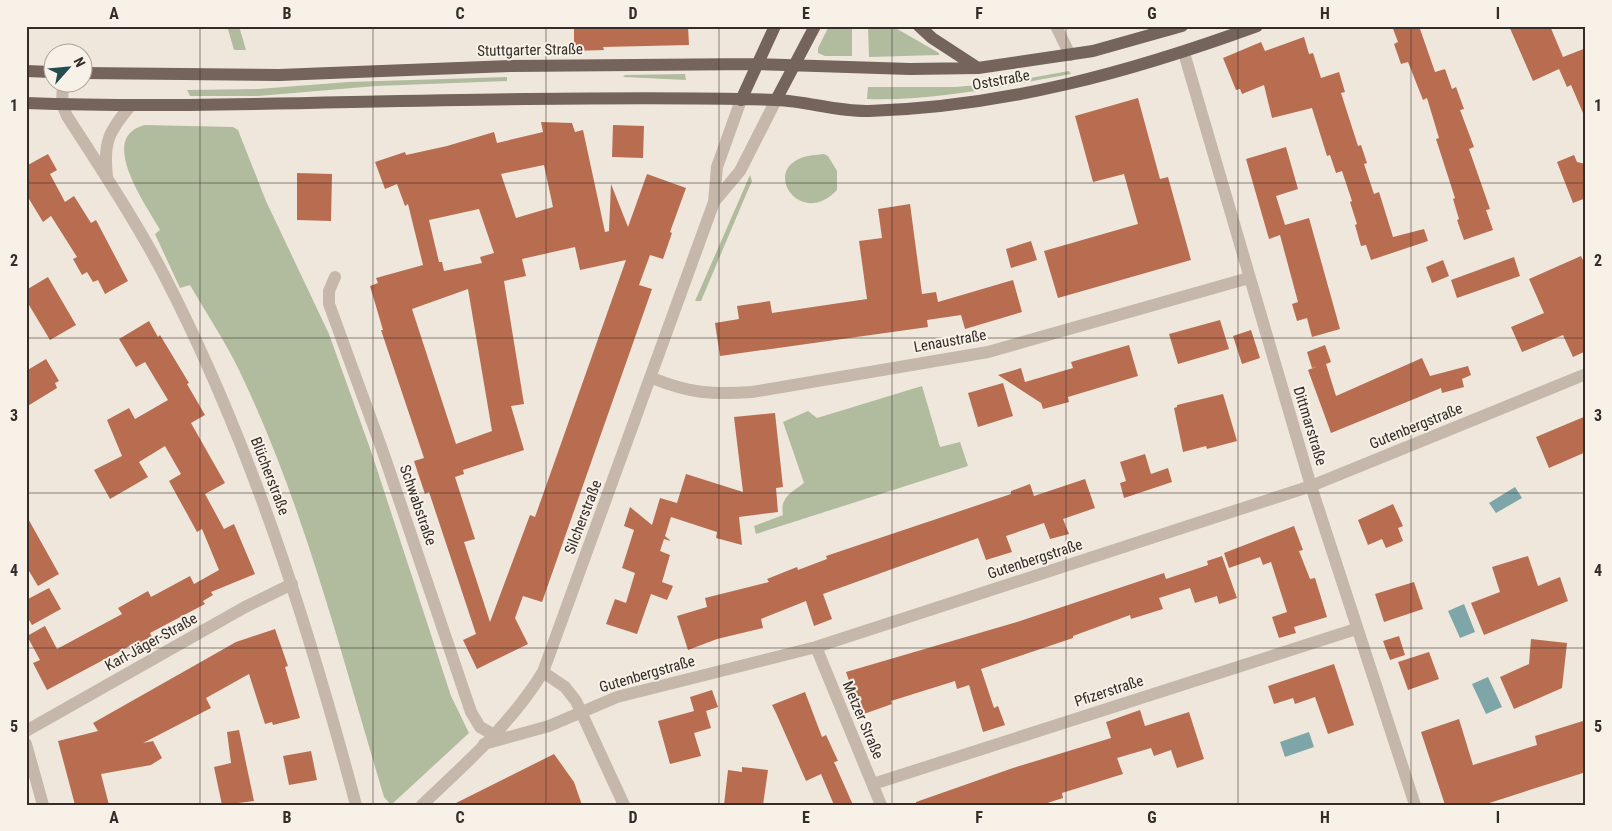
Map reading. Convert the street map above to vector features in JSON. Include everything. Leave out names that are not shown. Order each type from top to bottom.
[{"type":"main road","points":[[26,103],[228,105],[524,99],[741,100],[775,26]]},
{"type":"main road","points":[[776,100],[814,26]]},
{"type":"main road","points":[[920,26],[932,38],[978,68]]},
{"type":"main road","name":"Oststraße","points":[[978,68],[1118,46],[1182,26]]},
{"type":"main road","name":"Oststraße","points":[[741,100],[776,100],[861,111],[916,108],[980,101],[1064,86],[1129,70],[1184,53],[1257,26]]},
{"type":"main road","name":"Stuttgarter Straße","points":[[92,73],[279,75],[511,66],[757,64],[910,69],[978,68]]},
{"type":"main road","points":[[26,71],[42,72]]},
{"type":"street","points":[[1056,26],[1070,55]]},
{"type":"street","name":"Dittmarstraße","points":[[1184,53],[1248,278],[1311,486],[1414,805]]},
{"type":"street","name":"Blücherstraße","points":[[63,92],[62,104],[67,116],[147,243],[195,340],[249,466],[292,584],[337,733],[356,805]]},
{"type":"street","name":"Silcherstraße","points":[[422,805],[489,740],[524,702],[543,672],[652,378],[714,202],[717,167],[741,100]]},
{"type":"street","name":"Silcherstraße","points":[[714,202],[740,171],[776,100]]},
{"type":"street","name":"Blücherstraße","points":[[107,179],[104,155],[111,130],[131,105]]},
{"type":"street","name":"Schwabstraße","points":[[335,277],[329,291],[329,304],[383,452],[471,712],[489,740]]},
{"type":"street","name":"Lenaustraße","points":[[652,378],[677,388],[714,395],[762,391],[988,352],[1248,278]]},
{"type":"street","name":"Gutenbergstraße","points":[[489,740],[549,726],[581,714],[617,696],[816,647],[1311,486],[1586,374]]},
{"type":"street","name":"Karl-Jäger-Straße","points":[[26,731],[245,607],[292,584]]},
{"type":"street","name":"Pfizerstraße","points":[[873,784],[1356,629]]},
{"type":"street","name":"Metzer Straße","points":[[816,647],[881,805]]},
{"type":"street","points":[[543,672],[565,687],[576,701],[624,805]]},
{"type":"street","points":[[26,744],[43,805]]},
{"type":"green space","points":[[227,26],[239,26],[246,50],[234,50]]},
{"type":"green space","points":[[829,26],[852,26],[852,56],[825,56],[818,53],[818,48]]},
{"type":"green space","points":[[868,26],[892,26],[939,53],[939,55],[869,57]]},
{"type":"green space","points":[[1069,71],[1071,74],[970,92],[919,98],[867,99],[868,87],[955,87],[1002,83]]},
{"type":"green space","points":[[685,74],[686,80],[623,77],[625,75]]},
{"type":"green space","points":[[507,77],[507,81],[376,86],[258,96],[190,96],[187,90],[258,89],[348,82]]},
{"type":"green space","points":[[145,125],[233,127],[238,130],[266,201],[329,334],[372,454],[451,696],[469,733],[391,805],[384,797],[320,580],[283,474],[262,421],[234,359],[190,285],[180,288],[155,234],[160,230],[129,173],[125,157],[125,143],[131,132]]},
{"type":"green space","points":[[824,154],[828,156],[837,171],[837,190],[824,200],[811,203],[800,201],[791,194],[786,185],[785,175],[790,165],[804,157]]},
{"type":"green space","points":[[750,175],[752,181],[701,301],[695,301]]},
{"type":"green space","points":[[922,386],[940,447],[960,442],[968,466],[756,534],[754,526],[783,515],[785,500],[804,483],[783,422],[808,411],[817,418]]},
{"type":"water","points":[[1515,487],[1522,498],[1496,513],[1489,503]]},
{"type":"water","points":[[1464,604],[1475,632],[1460,638],[1448,611]]},
{"type":"water","points":[[1488,677],[1502,707],[1486,714],[1472,684]]},
{"type":"water","points":[[1309,732],[1314,747],[1285,757],[1280,742]]},
{"type":"building","points":[[574,26],[688,26],[689,45],[603,47],[604,50],[574,51]]},
{"type":"building","points":[[1392,26],[1419,26],[1435,72],[1445,69],[1452,89],[1456,87],[1464,109],[1460,110],[1474,147],[1469,149],[1490,209],[1486,210],[1493,230],[1464,240],[1457,220],[1459,219],[1453,199],[1455,198],[1436,139],[1439,138],[1427,98],[1423,100],[1408,62],[1401,64],[1394,44],[1398,42]]},
{"type":"building","points":[[1509,26],[1550,26],[1563,57],[1586,48],[1586,120],[1571,85],[1567,87],[1559,69],[1533,81]]},
{"type":"building","points":[[1304,37],[1309,54],[1313,53],[1321,78],[1339,72],[1345,92],[1341,93],[1358,146],[1361,145],[1367,163],[1364,164],[1374,194],[1379,192],[1393,237],[1424,229],[1428,241],[1371,260],[1366,245],[1361,246],[1350,202],[1352,201],[1342,171],[1336,173],[1330,155],[1327,156],[1312,108],[1272,118],[1264,85],[1242,94],[1240,89],[1236,90],[1223,58],[1261,42],[1265,51]]},
{"type":"building","points":[[1138,98],[1160,179],[1168,177],[1191,260],[1058,298],[1044,251],[1138,224],[1124,174],[1093,182],[1075,116]]},
{"type":"building","points":[[541,122],[572,123],[575,132],[583,130],[605,232],[609,231],[611,184],[628,227],[647,174],[686,188],[670,232],[672,233],[663,259],[650,255],[639,285],[652,289],[542,602],[523,596],[515,618],[528,644],[477,669],[463,640],[476,634],[429,492],[425,494],[414,461],[424,458],[381,330],[383,330],[370,286],[378,283],[376,278],[423,265],[408,204],[405,206],[397,184],[385,189],[375,162],[405,152],[406,155],[447,146],[494,132],[497,143],[543,132]],"holes":[[[544,165],[553,207],[516,218],[501,174]],[[479,209],[494,253],[480,257],[482,263],[444,271],[442,262],[439,262],[429,220]],[[575,247],[580,270],[626,260],[535,517],[530,515],[490,622],[464,542],[475,539],[455,477],[464,474],[463,470],[524,450],[511,406],[524,404],[504,281],[526,276],[522,259]],[[468,289],[492,431],[456,444],[412,309]]]},
{"type":"building","points":[[613,125],[644,126],[643,158],[612,157]]},
{"type":"building","points":[[1286,147],[1298,189],[1276,196],[1285,225],[1309,218],[1340,329],[1312,337],[1307,318],[1297,321],[1292,304],[1298,302],[1280,235],[1269,239],[1246,159]]},
{"type":"building","points":[[48,154],[57,170],[50,174],[65,202],[74,196],[91,223],[96,220],[128,281],[105,294],[98,280],[93,282],[87,272],[82,275],[73,259],[77,257],[51,216],[43,222],[26,194],[26,166]]},
{"type":"building","points":[[1574,155],[1577,162],[1586,164],[1586,198],[1573,203],[1557,162]]},
{"type":"building","points":[[297,173],[332,174],[331,221],[297,220]]},
{"type":"building","points":[[910,204],[922,294],[936,292],[938,302],[1013,280],[1022,312],[965,329],[961,315],[927,320],[928,327],[720,356],[715,323],[739,319],[737,306],[770,301],[772,313],[867,299],[859,241],[882,238],[878,209]]},
{"type":"building","points":[[1031,241],[1037,260],[1011,268],[1006,249]]},
{"type":"building","points":[[1581,256],[1586,266],[1586,351],[1573,357],[1563,335],[1522,352],[1511,327],[1544,313],[1529,279]]},
{"type":"building","points":[[1514,257],[1520,276],[1457,298],[1451,280]]},
{"type":"building","points":[[1443,260],[1449,276],[1432,283],[1426,267]]},
{"type":"building","points":[[48,277],[76,325],[50,340],[26,300],[26,290]]},
{"type":"building","points":[[1220,320],[1229,349],[1178,364],[1169,334]]},
{"type":"building","points":[[149,321],[158,337],[160,335],[189,383],[187,384],[205,415],[191,423],[225,483],[205,494],[224,529],[234,524],[255,574],[211,592],[213,595],[203,601],[205,604],[150,633],[152,637],[138,645],[137,642],[47,690],[33,663],[40,660],[27,636],[45,626],[57,649],[122,614],[118,608],[148,591],[151,597],[190,576],[194,584],[219,570],[202,529],[197,532],[169,481],[181,474],[165,446],[139,462],[148,477],[110,499],[94,470],[122,456],[107,420],[129,408],[135,419],[168,400],[145,362],[136,367],[119,339]]},
{"type":"building","points":[[1251,330],[1260,358],[1242,364],[1233,336]]},
{"type":"building","points":[[1129,345],[1138,376],[1068,397],[1069,402],[1043,409],[1041,403],[998,375],[1021,368],[1025,382],[1073,368],[1071,362]]},
{"type":"building","points":[[1325,345],[1331,362],[1326,364],[1336,396],[1422,358],[1430,376],[1468,366],[1471,375],[1462,379],[1464,387],[1442,393],[1441,388],[1331,433],[1308,370],[1318,366],[1312,368],[1307,352]]},
{"type":"building","points":[[46,359],[59,381],[55,383],[57,388],[26,407],[26,371]]},
{"type":"building","points":[[1003,383],[1013,416],[978,427],[968,393]]},
{"type":"building","points":[[1223,394],[1237,441],[1207,449],[1206,446],[1183,452],[1174,408],[1177,405]]},
{"type":"building","points":[[775,413],[783,487],[776,488],[778,512],[739,517],[742,545],[716,538],[717,532],[671,517],[665,536],[671,541],[664,539],[660,551],[670,555],[662,582],[673,586],[667,600],[651,594],[637,634],[606,624],[615,599],[626,603],[635,573],[622,568],[634,530],[624,526],[630,507],[652,525],[660,498],[677,503],[686,474],[743,492],[734,417]]},
{"type":"building","points":[[1586,416],[1586,452],[1549,468],[1536,437]]},
{"type":"building","points":[[1145,454],[1151,474],[1168,468],[1172,482],[1124,498],[1120,483],[1126,481],[1120,462]]},
{"type":"building","points":[[1085,479],[1095,508],[1063,519],[1069,534],[1050,539],[1044,523],[1006,536],[1012,552],[986,560],[978,538],[823,594],[832,619],[814,626],[806,601],[761,619],[763,628],[717,639],[688,650],[677,616],[707,607],[705,598],[769,582],[767,579],[797,567],[798,570],[827,559],[826,556],[1011,494],[1011,491],[1030,484],[1034,496]]},
{"type":"building","points":[[1393,504],[1403,526],[1398,528],[1403,541],[1386,548],[1382,539],[1368,545],[1358,520]]},
{"type":"building","points":[[26,515],[59,574],[38,586],[26,566]]},
{"type":"building","points":[[1294,526],[1303,550],[1299,551],[1310,579],[1315,578],[1327,617],[1294,627],[1296,633],[1279,638],[1272,617],[1287,612],[1271,562],[1263,565],[1260,557],[1229,568],[1224,553]]},
{"type":"building","points":[[1222,556],[1237,598],[1219,604],[1217,596],[1195,603],[1190,588],[1159,598],[1163,609],[1131,619],[1130,615],[1073,636],[1073,638],[981,669],[994,708],[998,706],[1005,725],[983,732],[969,685],[957,689],[955,681],[891,701],[892,704],[861,715],[846,672],[1017,622],[1164,573],[1166,579],[1208,565],[1207,561]]},
{"type":"building","points":[[1528,556],[1538,586],[1560,577],[1568,601],[1484,635],[1471,603],[1500,592],[1492,567]]},
{"type":"building","points":[[1414,582],[1423,609],[1384,622],[1375,594]]},
{"type":"building","points":[[49,588],[61,609],[32,625],[26,615],[26,600]]},
{"type":"building","points":[[275,629],[288,666],[285,667],[300,718],[273,725],[272,722],[265,724],[249,674],[206,698],[211,708],[143,743],[153,741],[162,758],[151,765],[101,774],[109,805],[75,805],[58,741],[98,731],[93,723],[236,642]]},
{"type":"building","points":[[1399,636],[1405,655],[1390,660],[1383,641]]},
{"type":"building","points":[[1531,639],[1567,643],[1562,688],[1514,709],[1500,677],[1529,664]]},
{"type":"building","points":[[1429,652],[1439,679],[1408,690],[1398,662]]},
{"type":"building","points":[[1334,664],[1354,725],[1328,734],[1315,697],[1295,704],[1293,698],[1274,704],[1268,686]]},
{"type":"building","points":[[712,690],[718,707],[706,711],[711,728],[694,733],[701,756],[670,764],[658,721],[694,711],[690,697]]},
{"type":"building","points":[[805,692],[822,737],[826,735],[838,761],[834,762],[853,805],[834,805],[821,774],[806,781],[772,705]]},
{"type":"building","points":[[1140,710],[1145,726],[1189,712],[1204,759],[1177,768],[1171,750],[1154,756],[1151,748],[1117,758],[1123,774],[1062,793],[1063,798],[1041,805],[916,805],[916,802],[1013,768],[1111,738],[1106,722]]},
{"type":"building","points":[[1459,719],[1473,765],[1537,745],[1535,736],[1586,720],[1586,772],[1483,805],[1445,805],[1421,732]]},
{"type":"building","points":[[239,730],[254,801],[222,805],[214,767],[231,763],[227,732]]},
{"type":"building","points":[[311,751],[317,780],[289,785],[283,756]]},
{"type":"building","points":[[554,754],[574,782],[582,805],[452,805]]},
{"type":"building","points":[[742,767],[768,770],[763,805],[724,805],[728,770],[742,772]]}]
